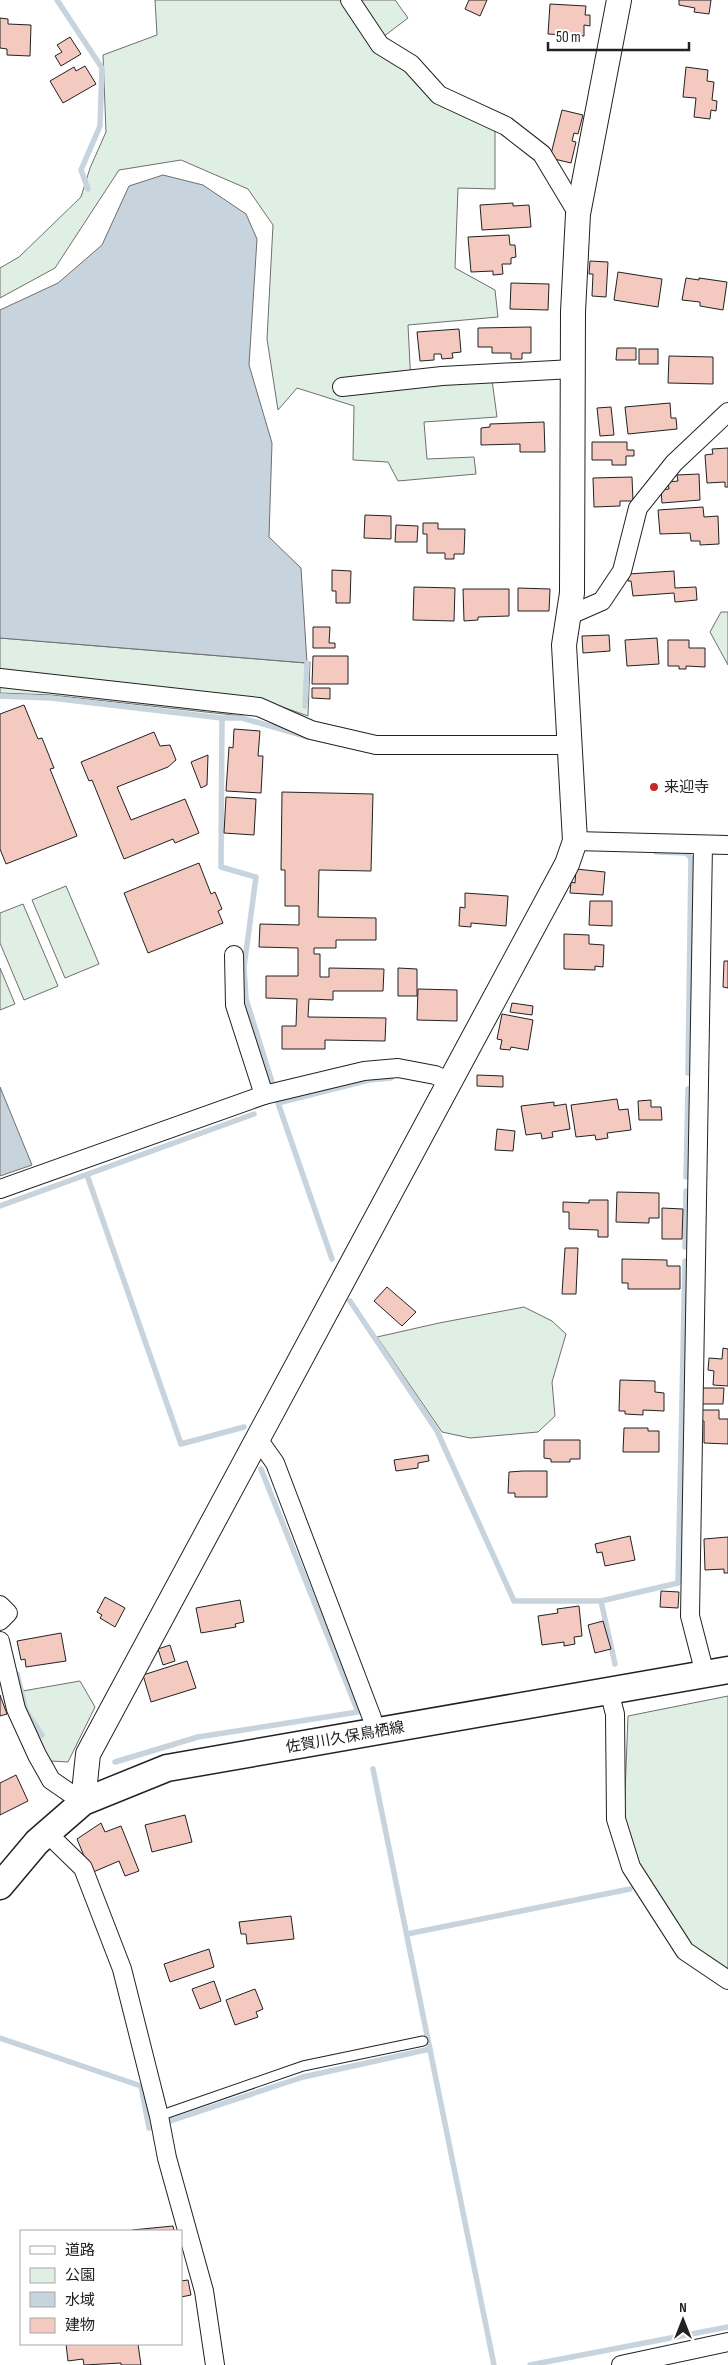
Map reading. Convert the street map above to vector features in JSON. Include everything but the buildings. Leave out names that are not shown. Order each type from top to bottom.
[{"type":"main road","name":"佐賀川久保鳥栖線","points":[[0,1886],[37,1842],[83,1802],[167,1768],[717,1672]]},
{"type":"street","points":[[350,0],[380,46],[410,64],[439,95],[506,126],[542,154],[578,214]]},
{"type":"street","points":[[0,1641],[16,1709],[37,1755],[51,1780],[83,1802],[88,1754],[567,864],[575,841],[564,645],[572,592],[573,312],[578,214],[619,0]]},
{"type":"street","points":[[342,387],[442,376],[573,369]]},
{"type":"street","points":[[570,615],[602,601],[622,571],[638,508],[674,463],[728,412]]},
{"type":"street","points":[[0,678],[259,707],[311,730],[376,745],[569,745]]},
{"type":"street","points":[[575,841],[728,845]]},
{"type":"street","points":[[703,845],[690,1616],[717,1672]]},
{"type":"street","points":[[234,955],[235,1005],[264,1095]]},
{"type":"street","points":[[0,1189],[264,1095],[364,1070],[398,1068],[435,1075],[450,1082]]},
{"type":"street","points":[[258,1439],[275,1463],[368,1709],[374,1732]]},
{"type":"street","points":[[0,1605],[8,1613],[0,1621]]},
{"type":"street","points":[[609,1691],[615,1714],[616,1819],[632,1867],[685,1951],[728,1980]]},
{"type":"street","points":[[47,1833],[83,1868],[122,1970],[159,2116],[167,2158],[204,2291],[215,2365]]},
{"type":"street","points":[[621,2365],[728,2342]]},
{"type":"lane","points":[[159,2116],[303,2066],[423,2041]]},
{"type":"green space","points":[[155,0],[395,0],[408,18],[383,37],[428,95],[495,124],[495,189],[458,188],[455,268],[495,290],[498,317],[408,325],[411,384],[492,380],[497,417],[424,422],[427,459],[474,457],[476,474],[398,481],[388,462],[353,460],[354,406],[297,388],[278,410],[267,339],[273,225],[248,189],[181,160],[119,170],[55,268],[0,298],[0,268],[19,257],[81,197],[90,168],[106,132],[103,55],[157,35]]},
{"type":"green space","points":[[721,612],[728,612],[728,665],[710,632]]},
{"type":"green space","points":[[0,638],[310,662],[308,716],[257,698],[242,716],[51,695],[0,693]]},
{"type":"green space","points":[[66,886],[99,964],[65,978],[32,900]]},
{"type":"green space","points":[[23,904],[58,986],[24,1000],[0,943],[0,913]]},
{"type":"green space","points":[[0,968],[15,1004],[0,1010]]},
{"type":"green space","points":[[524,1307],[552,1321],[566,1334],[552,1382],[555,1416],[538,1432],[470,1438],[442,1432],[377,1337],[439,1323]]},
{"type":"green space","points":[[80,1681],[95,1707],[68,1762],[50,1761],[17,1692]]},
{"type":"green space","points":[[728,1696],[728,1973],[690,1949],[639,1867],[624,1819],[628,1716]]},
{"type":"water","points":[[163,175],[203,185],[246,214],[257,239],[249,365],[272,443],[269,537],[301,568],[307,663],[0,638],[0,310],[58,283],[102,245],[129,186]]},
{"type":"water","points":[[0,1087],[32,1165],[0,1176]]},
{"type":"waterway","points":[[57,0],[102,68],[100,126],[81,170],[88,189]]},
{"type":"waterway","points":[[305,706],[307,663]]},
{"type":"waterway","points":[[0,696],[51,698],[222,718]]},
{"type":"waterway","points":[[272,1082],[246,999],[244,967],[256,877],[221,867],[222,718],[242,718],[308,737]]},
{"type":"waterway","points":[[656,852],[686,853],[691,858],[688,1073]]},
{"type":"waterway","points":[[332,1259],[278,1103],[369,1080],[391,1078]]},
{"type":"waterway","points":[[686,1177],[688,1089]]},
{"type":"waterway","points":[[0,1206],[254,1114]]},
{"type":"waterway","points":[[87,1175],[181,1444],[244,1427]]},
{"type":"waterway","points":[[685,1247],[686,1191]]},
{"type":"waterway","points":[[615,1664],[601,1601],[678,1583],[685,1261]]},
{"type":"waterway","points":[[350,1301],[437,1431],[514,1601],[601,1601]]},
{"type":"waterway","points":[[115,1762],[198,1737],[358,1712],[261,1469]]},
{"type":"waterway","points":[[17,1674],[26,1711],[42,1735]]},
{"type":"waterway","points":[[373,1769],[494,2365]]},
{"type":"waterway","points":[[407,1934],[630,1889]]},
{"type":"waterway","points":[[0,2038],[141,2086],[149,2128],[303,2077],[430,2049]]},
{"type":"waterway","points":[[530,2365],[728,2327]]},
{"type":"place","name":"来迎寺","points":[[654,787]]}]
